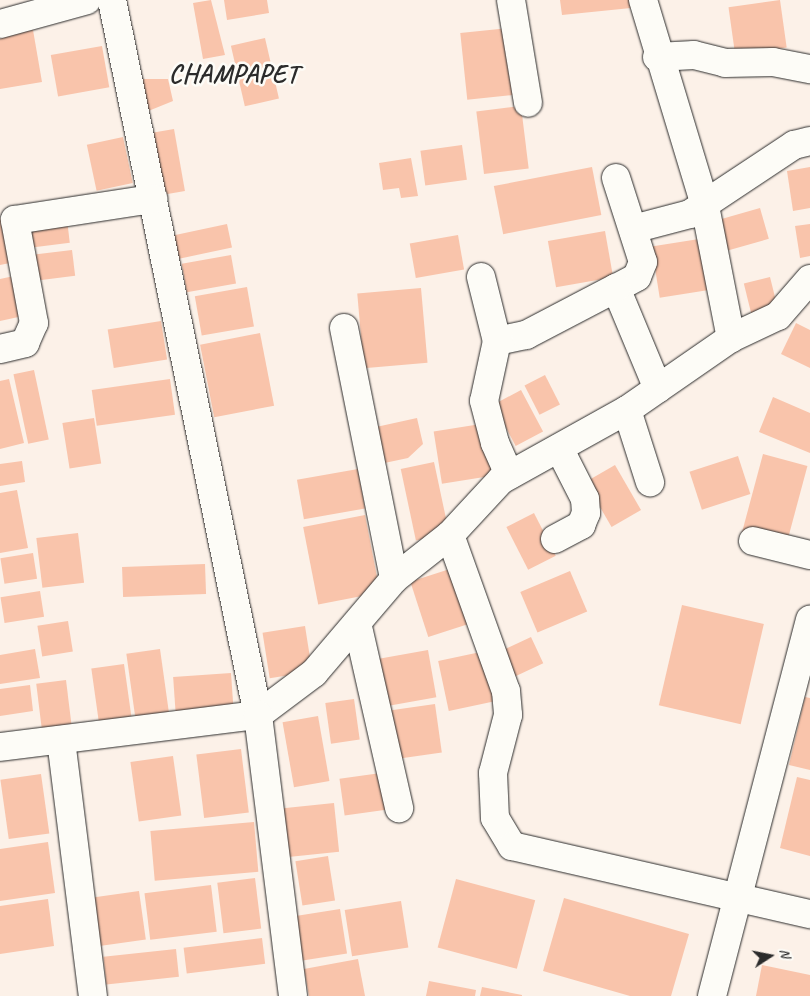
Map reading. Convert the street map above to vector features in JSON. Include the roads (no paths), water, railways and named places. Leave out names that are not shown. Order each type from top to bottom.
[{"type":"street","points":[[0,24],[87,0]]},
{"type":"street","points":[[112,0],[258,715],[293,996]]},
{"type":"street","points":[[511,0],[528,102]]},
{"type":"street","points":[[643,0],[657,57],[705,206],[731,338]]},
{"type":"street","points":[[657,57],[694,55],[725,64],[773,62],[810,69]]},
{"type":"street","points":[[633,229],[690,214],[705,206],[794,145],[810,141]]},
{"type":"street","points":[[497,341],[526,335],[616,288],[643,271],[633,229],[616,178]]},
{"type":"street","points":[[0,349],[25,343],[34,323],[15,220],[153,199]]},
{"type":"street","points":[[481,277],[497,341],[484,401],[494,443],[509,475]]},
{"type":"street","points":[[0,747],[258,715],[314,673],[358,627],[394,579],[450,535],[509,475],[627,410],[731,338],[778,316],[810,279]]},
{"type":"street","points":[[616,288],[658,389]]},
{"type":"street","points":[[344,328],[394,579]]},
{"type":"street","points":[[627,410],[650,482]]},
{"type":"street","points":[[555,539],[581,525],[586,514],[585,499],[559,448]]},
{"type":"street","points":[[450,535],[506,691],[508,715],[493,772],[494,809],[501,832],[512,846],[740,895],[810,914]]},
{"type":"street","points":[[753,541],[810,555]]},
{"type":"street","points":[[712,996],[740,895],[810,620]]},
{"type":"street","points":[[358,627],[399,808]]},
{"type":"street","points":[[61,740],[93,996]]},
{"type":"district","name":"CHAMPAPET","points":[[234,74]]}]
